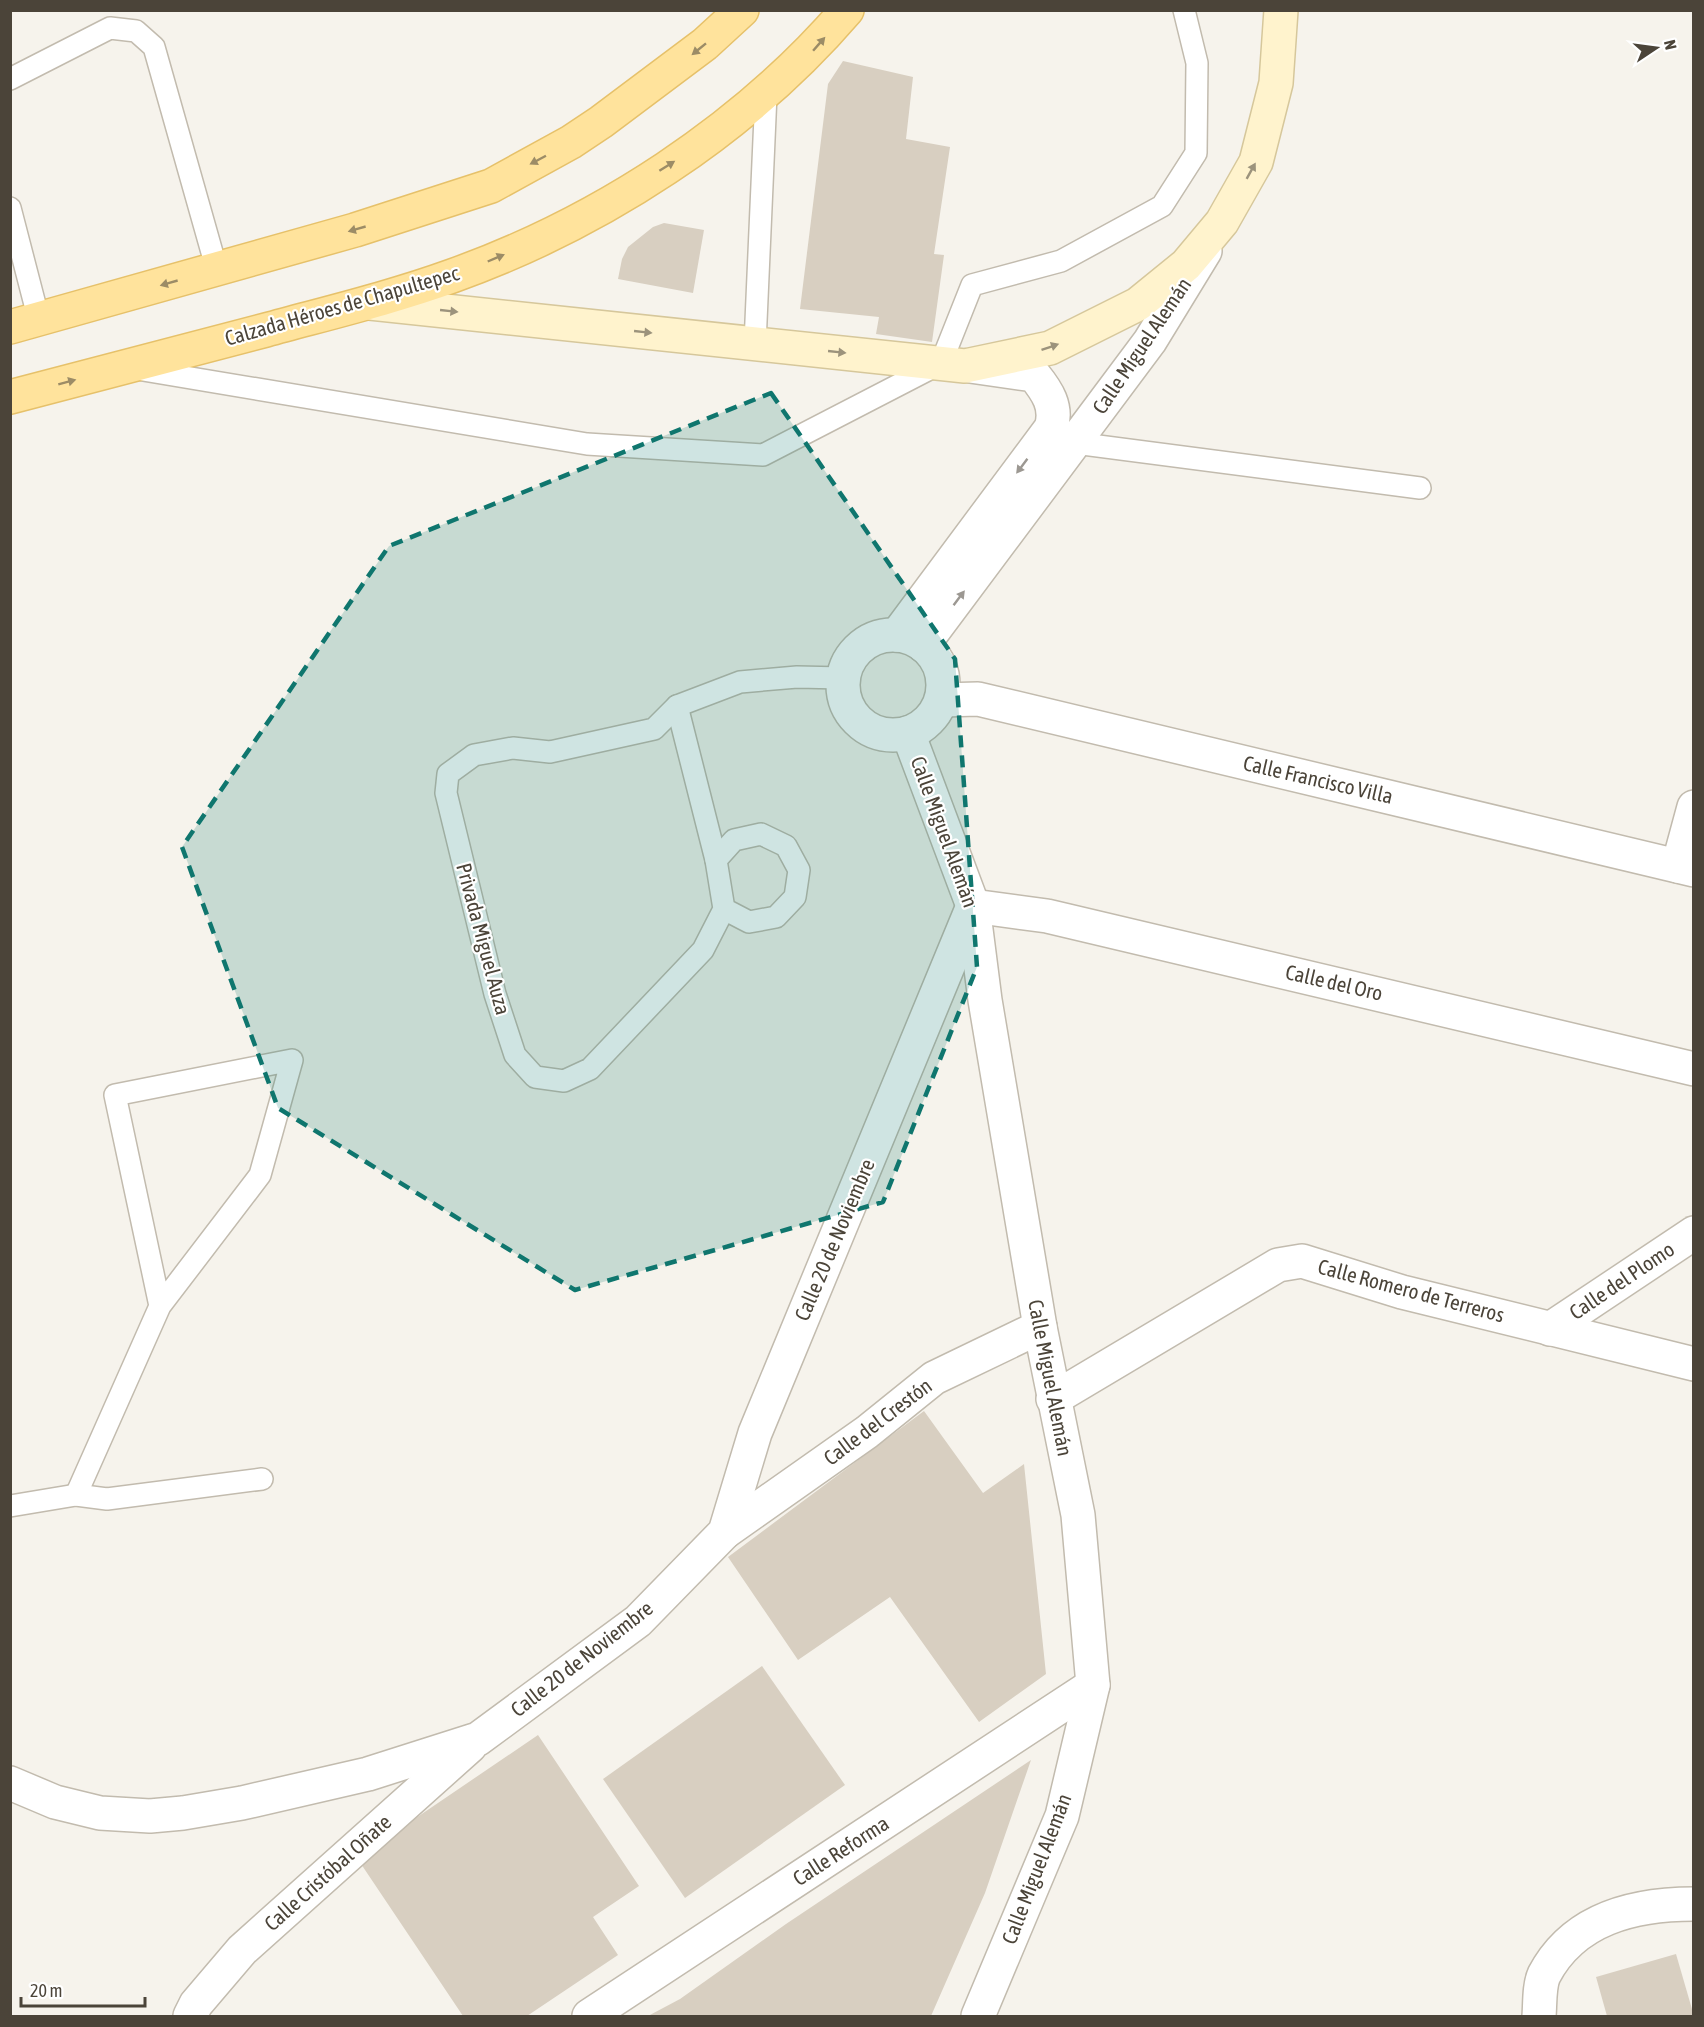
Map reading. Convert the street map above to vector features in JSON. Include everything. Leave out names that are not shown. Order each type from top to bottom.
[{"type":"main road","points":[[21,320],[216,270],[416,212],[490,186],[571,142],[601,122],[705,44],[742,10]]},
{"type":"main road","name":"Calzada Héroes de Chapultepec","points":[[10,397],[370,303],[453,276],[562,227],[613,200],[686,154],[766,93],[811,53],[847,10]]},
{"type":"street","name":"Calle Miguel Alemán","points":[[910,640],[1060,430],[1150,341],[1222,222],[1256,162],[1276,83],[1281,10]]},
{"type":"street","points":[[953,364],[1050,348],[1138,304],[1186,265],[1222,222]]},
{"type":"street","points":[[370,303],[953,364],[1034,375],[1049,394],[1060,430]]},
{"type":"street","points":[[871,639],[910,640],[932,652],[940,667],[944,683],[942,700],[928,721],[908,733],[883,734],[861,724],[850,711],[844,695],[843,678],[848,662],[858,649],[871,639]]},
{"type":"street","name":"Calle Francisco Villa","points":[[942,700],[978,699],[1686,868]]},
{"type":"street","name":"Calle Miguel Alemán","points":[[908,733],[973,906],[985,1000],[1040,1327],[1077,1515],[1093,1685],[1062,1816],[978,2016]]},
{"type":"street","points":[[1686,868],[1694,807]]},
{"type":"street","name":"Calle del Oro","points":[[973,906],[1047,915],[1694,1069]]},
{"type":"street","name":"Calle 20 de Noviembre","points":[[10,1783],[55,1802],[100,1813],[150,1816],[242,1803],[368,1774],[478,1739],[638,1621],[726,1532],[755,1433],[973,906]]},
{"type":"street","name":"Calle del Plomo","points":[[1550,1329],[1694,1233]]},
{"type":"street","name":"Calle Romero de Terreros","points":[[1053,1399],[1278,1265],[1302,1261],[1402,1292],[1694,1364]]},
{"type":"street","name":"Calle del Crestón","points":[[726,1532],[867,1432],[934,1378],[1040,1327]]},
{"type":"street","name":"Calle Reforma","points":[[589,2016],[1093,1685]]},
{"type":"street","name":"Calle Cristóbal Oñate","points":[[190,2016],[196,2004],[242,1950],[478,1739]]},
{"type":"street","points":[[1539,2016],[1543,1977],[1569,1940],[1620,1912],[1656,1904],[1694,1904]]},
{"type":"lane","points":[[124,367],[587,444],[763,455],[953,364],[972,285],[1061,261],[1162,206],[1196,153],[1197,63],[1184,10]]},
{"type":"lane","points":[[10,79],[110,28],[136,31],[154,47],[216,270]]},
{"type":"lane","points":[[755,344],[766,93]]},
{"type":"lane","points":[[10,208],[21,320]]},
{"type":"lane","points":[[1060,430],[1420,488]]},
{"type":"lane","name":"Privada Miguel Auza","points":[[724,909],[703,950],[590,1069],[564,1081],[535,1077],[515,1055],[495,994],[446,793],[448,774],[474,755],[513,748],[550,752],[654,729],[677,706],[740,682],[797,677],[843,678]]},
{"type":"lane","points":[[677,706],[716,860],[724,909],[749,922],[776,917],[795,897],[799,870],[786,846],[761,834],[734,840],[716,860]]},
{"type":"lane","points":[[76,1495],[160,1306],[260,1175],[292,1060],[115,1095],[160,1306]]},
{"type":"lane","points":[[10,1506],[76,1495],[107,1499],[262,1479]]},
{"type":"highlighted area","points":[[771,393],[955,659],[977,967],[883,1202],[575,1290],[278,1108],[182,847],[389,546]]},
{"type":"building","points":[[843,61],[913,77],[906,139],[950,147],[934,254],[944,255],[932,342],[876,334],[879,317],[800,309],[828,84]]},
{"type":"building","points":[[664,223],[704,230],[693,293],[618,279],[622,259],[628,247],[653,227]]},
{"type":"building","points":[[924,1411],[983,1493],[1024,1464],[1046,1674],[979,1722],[890,1597],[798,1660],[728,1557]]},
{"type":"building","points":[[762,1666],[845,1785],[685,1898],[603,1779]]},
{"type":"building","points":[[538,1735],[639,1886],[593,1917],[618,1955],[527,2016],[463,2016],[357,1858]]},
{"type":"building","points":[[1031,1760],[985,1893],[931,2016],[648,2016],[680,1999],[786,1924]]},
{"type":"building","points":[[1676,1954],[1694,2016],[1607,2016],[1596,1977]]}]
